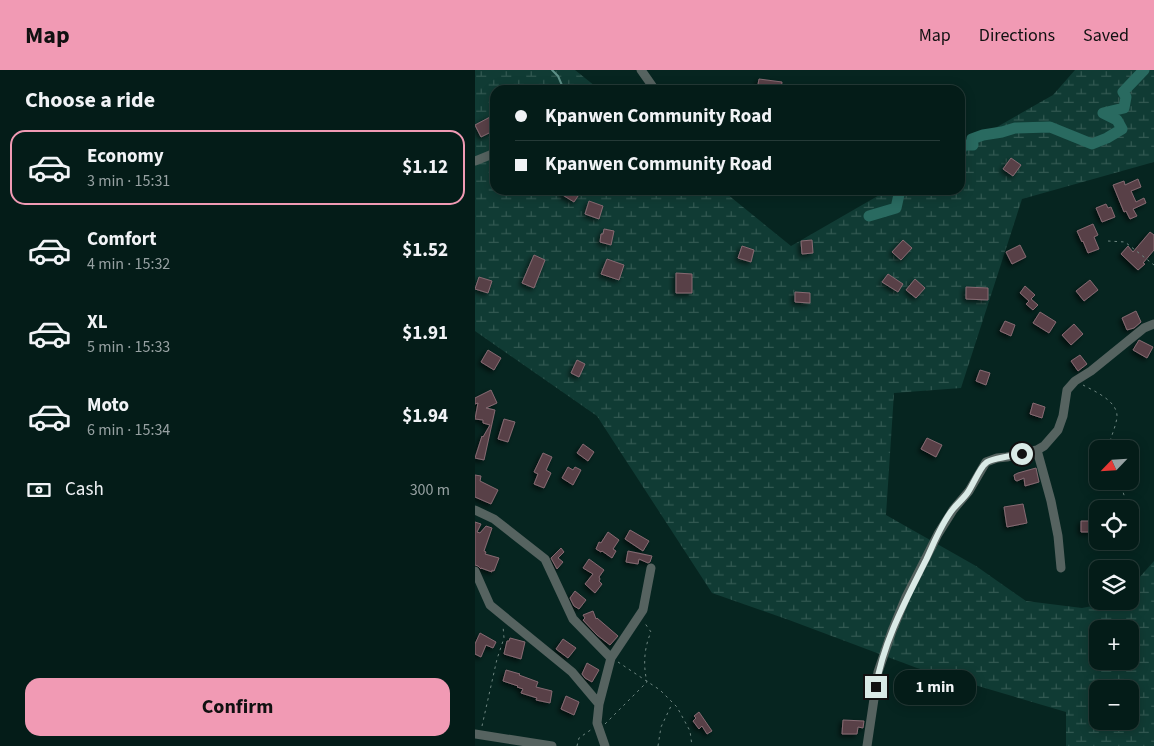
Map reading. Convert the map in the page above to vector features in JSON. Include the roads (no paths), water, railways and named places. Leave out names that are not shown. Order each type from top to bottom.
[{"type":"street","points":[[641,70],[652,85]]},
{"type":"street","points":[[475,161],[490,155]]},
{"type":"street","points":[[867,746],[878,672],[892,631],[938,534],[953,510],[969,491],[986,462],[1037,450],[1044,446],[1058,430],[1063,416],[1067,390],[1075,381],[1091,371],[1144,328],[1154,324]]},
{"type":"street","points":[[1037,450],[1051,500],[1061,568]]},
{"type":"street","points":[[475,510],[494,519],[545,559],[573,619],[611,658]]},
{"type":"street","points":[[605,746],[597,723],[599,704],[611,658],[643,610],[651,568]]},
{"type":"street","points":[[475,571],[490,605],[572,672],[599,704]]},
{"type":"street","points":[[478,734],[552,746]]},
{"type":"waterway","points":[[552,70],[558,76],[562,85]]},
{"type":"waterway","points":[[965,145],[973,145],[972,139],[983,135],[1015,128],[1050,127],[1092,144],[1107,138],[1122,129],[1117,120],[1103,113],[1124,108],[1126,97],[1123,92],[1144,70]]},
{"type":"waterway","points":[[869,216],[896,208],[899,195]]}]
